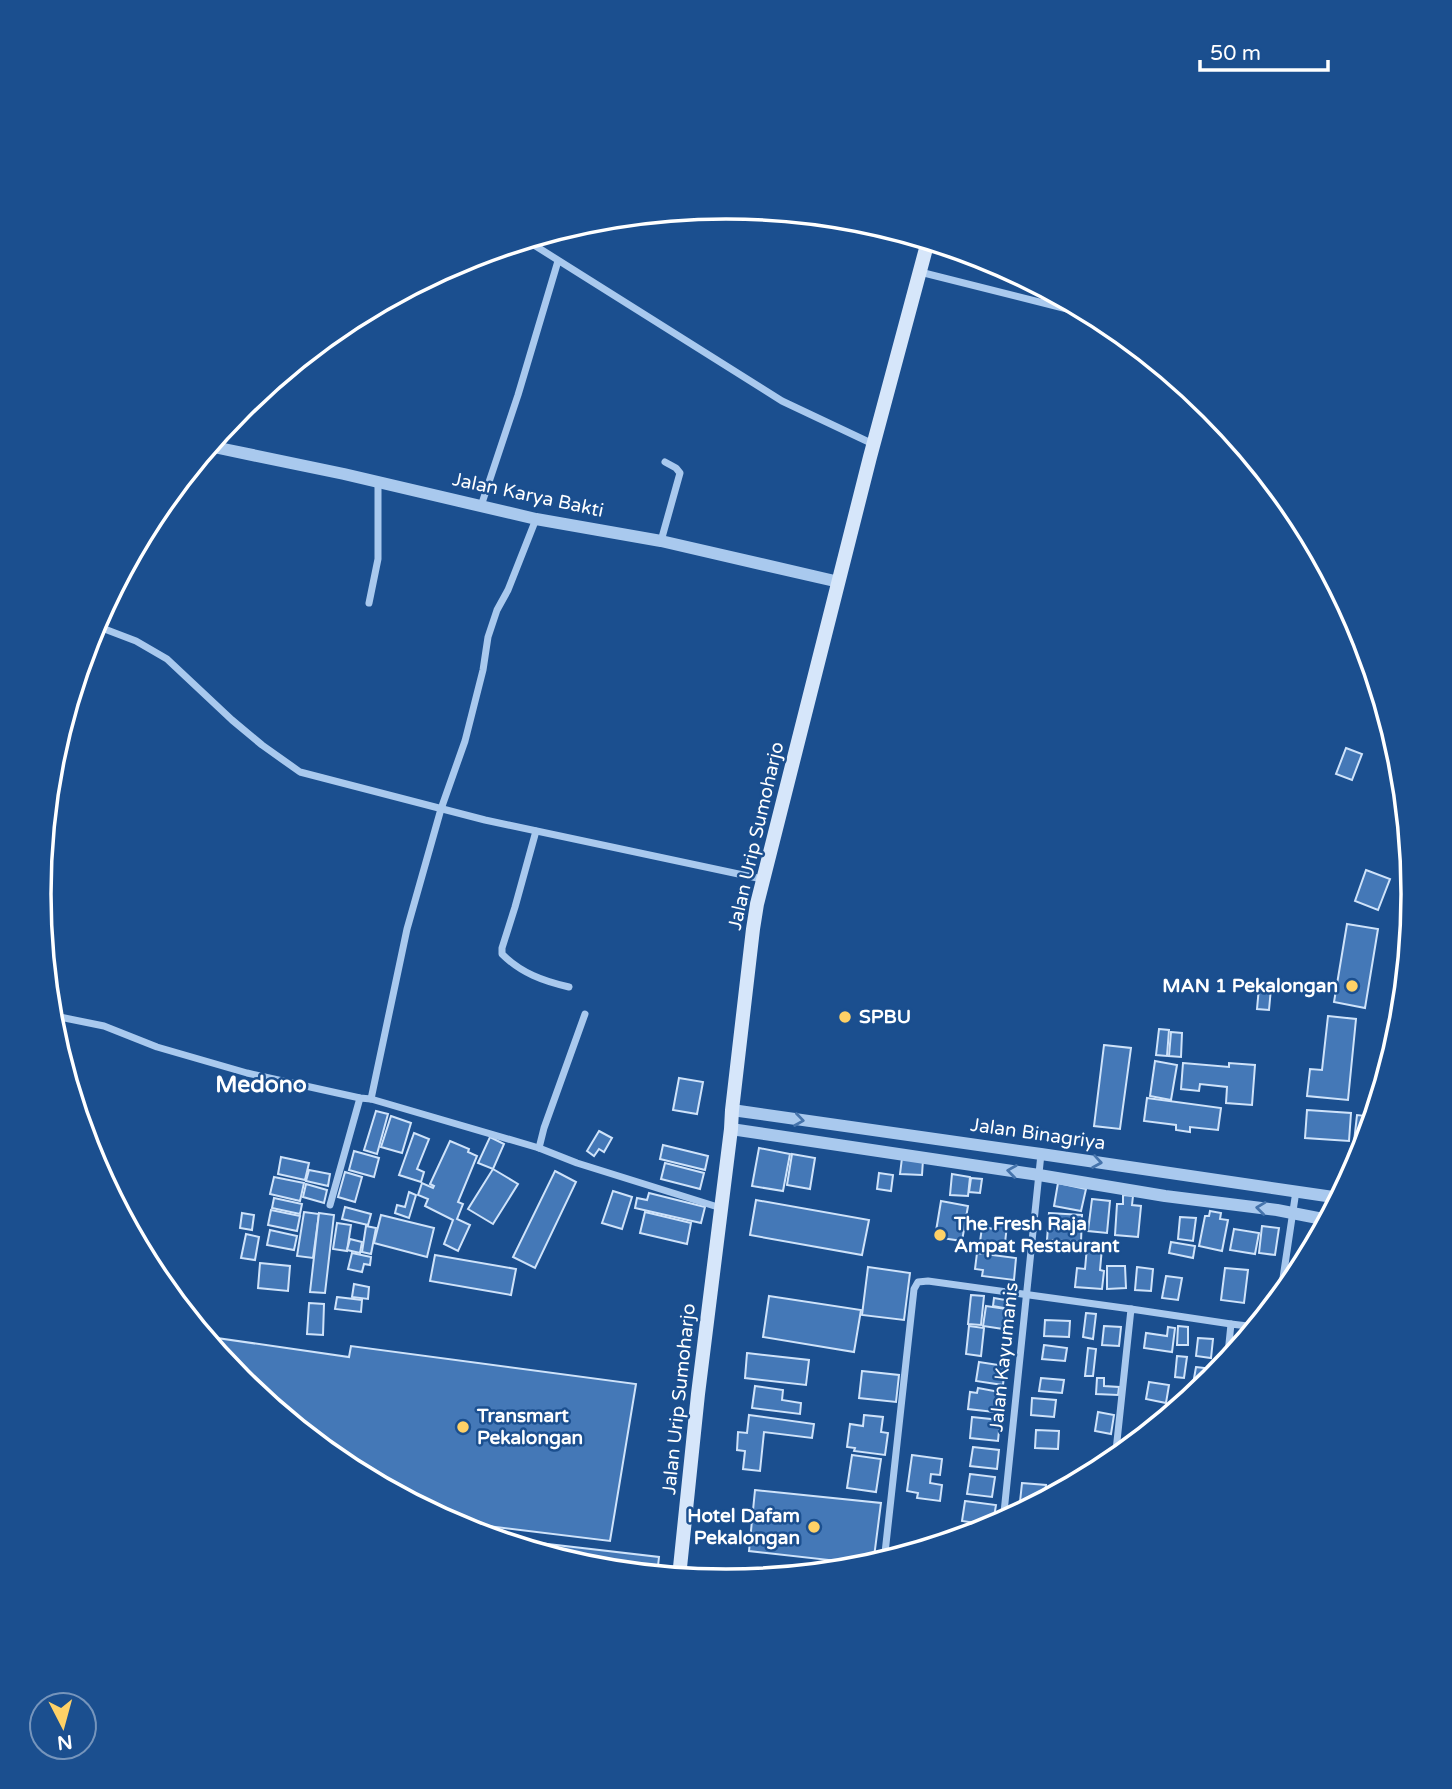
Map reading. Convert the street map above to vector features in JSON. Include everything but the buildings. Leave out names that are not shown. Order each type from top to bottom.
[{"type":"main road","name":"Jalan Urip Sumoharjo","points":[[680,1568],[695,1415],[753,929],[762,879],[926,250]]},
{"type":"street","points":[[536,247],[782,401],[874,444]]},
{"type":"street","points":[[481,506],[558,261]]},
{"type":"street","points":[[919,272],[1058,307]]},
{"type":"street","name":"Jalan Karya Bakti","points":[[219,448],[537,519],[661,541],[839,582]]},
{"type":"street","points":[[661,541],[680,473],[665,463]]},
{"type":"street","points":[[369,603],[378,559],[378,483]]},
{"type":"street","points":[[371,1099],[407,929],[441,809],[465,741],[484,670],[488,637],[537,519]]},
{"type":"street","points":[[105,629],[136,641],[167,659],[232,720],[300,772],[441,809],[762,879]]},
{"type":"street","points":[[536,831],[501,951],[524,972],[535,978],[569,987]]},
{"type":"street","points":[[539,1147],[585,1014]]},
{"type":"street","points":[[63,1018],[104,1026],[157,1047],[247,1073],[371,1099],[539,1147],[577,1163],[721,1208]]},
{"type":"street","points":[[330,1205],[360,1098]]},
{"type":"street","name":"Jalan Binagriya","points":[[732,1110],[1330,1196]]},
{"type":"street","name":"Jalan Binagriya","points":[[731,1129],[1318,1218]]},
{"type":"street","points":[[950,1162],[953,1141]]},
{"type":"street","name":"Jalan Kayumanis","points":[[1004,1509],[1041,1153]]},
{"type":"street","points":[[1165,1196],[1170,1174]]},
{"type":"street","points":[[1284,1275],[1296,1191]]},
{"type":"street","points":[[885,1551],[914,1289],[918,1282],[928,1281],[1246,1326]]},
{"type":"street","points":[[1117,1445],[1130,1309]]},
{"type":"street","points":[[1229,1345],[1231,1324]]},
{"type":"place","name":"MAN 1 Pekalongan","points":[[1352,986]]},
{"type":"place","name":"SPBU","points":[[845,1017]]},
{"type":"place","name":"The Fresh Raja Ampat Restaurant","points":[[940,1235]]},
{"type":"place","name":"Transmart Pekalongan","points":[[463,1427]]},
{"type":"place","name":"Hotel Dafam Pekalongan","points":[[814,1527]]},
{"type":"district","name":"Medono","points":[[261,1085]]}]
